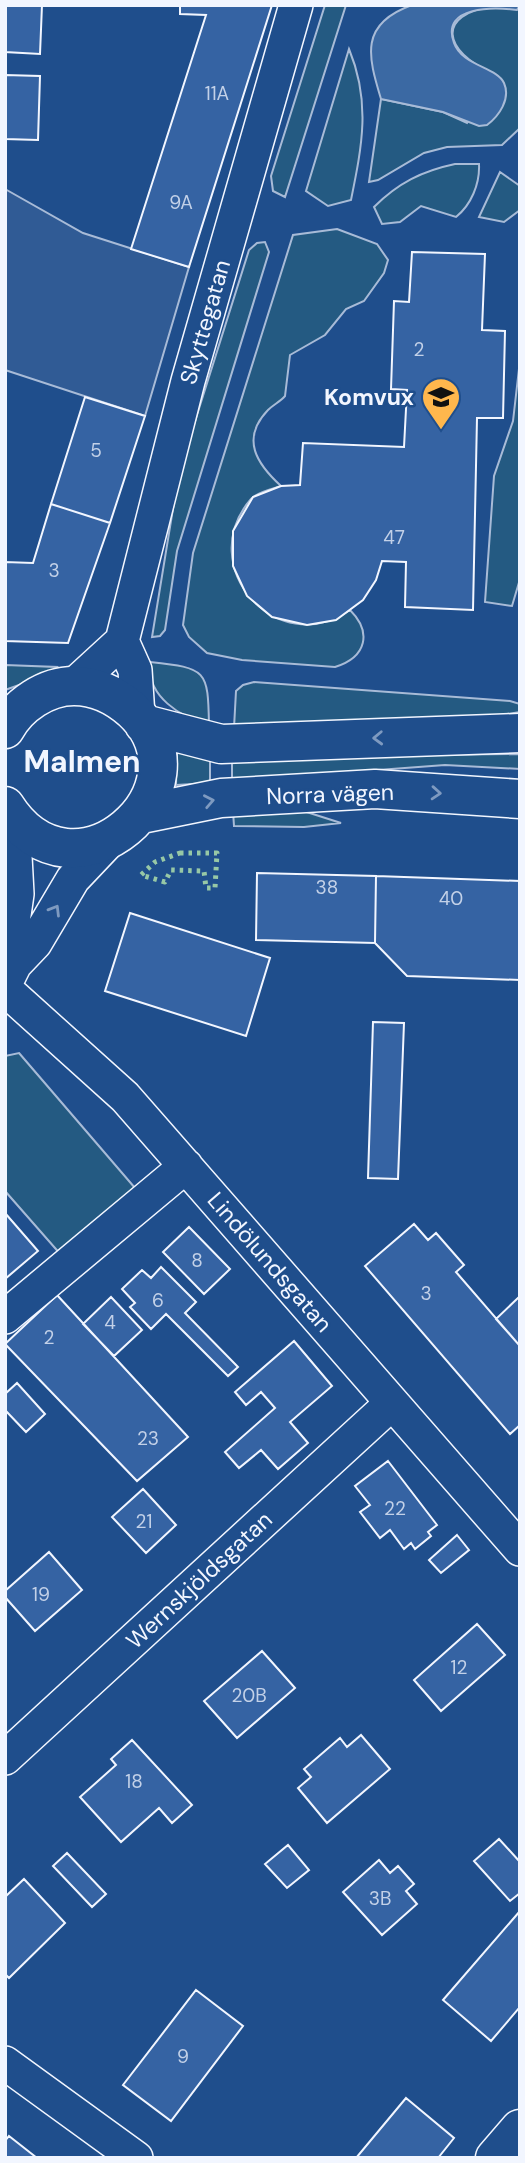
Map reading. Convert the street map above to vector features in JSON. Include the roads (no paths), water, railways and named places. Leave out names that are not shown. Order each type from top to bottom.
[{"type":"street","name":"Skyttegatan","points":[[122,641],[188,381],[296,5]]},
{"type":"street","points":[[73,686],[122,641],[135,670],[141,720]]},
{"type":"street","points":[[12,714],[42,694],[73,686],[104,691],[123,701],[141,720],[221,744],[520,733]]},
{"type":"street","name":"Norra vägen","points":[[9,812],[29,834],[68,848],[90,847],[109,841],[127,830],[142,814],[152,795],[156,775],[155,754],[141,720]]},
{"type":"street","name":"Norra vägen","points":[[142,814],[221,798],[375,789],[520,799]]},
{"type":"street","points":[[9,812],[17,894],[9,979]]},
{"type":"street","points":[[9,979],[35,943],[73,879],[109,841]]},
{"type":"street","name":"Lindölundsgatan","points":[[9,979],[125,1097],[520,1549]]},
{"type":"street","points":[[5,1317],[186,1166]]},
{"type":"street","name":"Wernskjöldsgatan","points":[[5,1758],[392,1403]]},
{"type":"street","points":[[5,2063],[136,2158]]},
{"type":"street","points":[[495,2158],[520,2129]]},
{"type":"place","name":"Komvux","points":[[441,431]]},
{"type":"district","name":"Malmen","points":[[82,761]]}]
